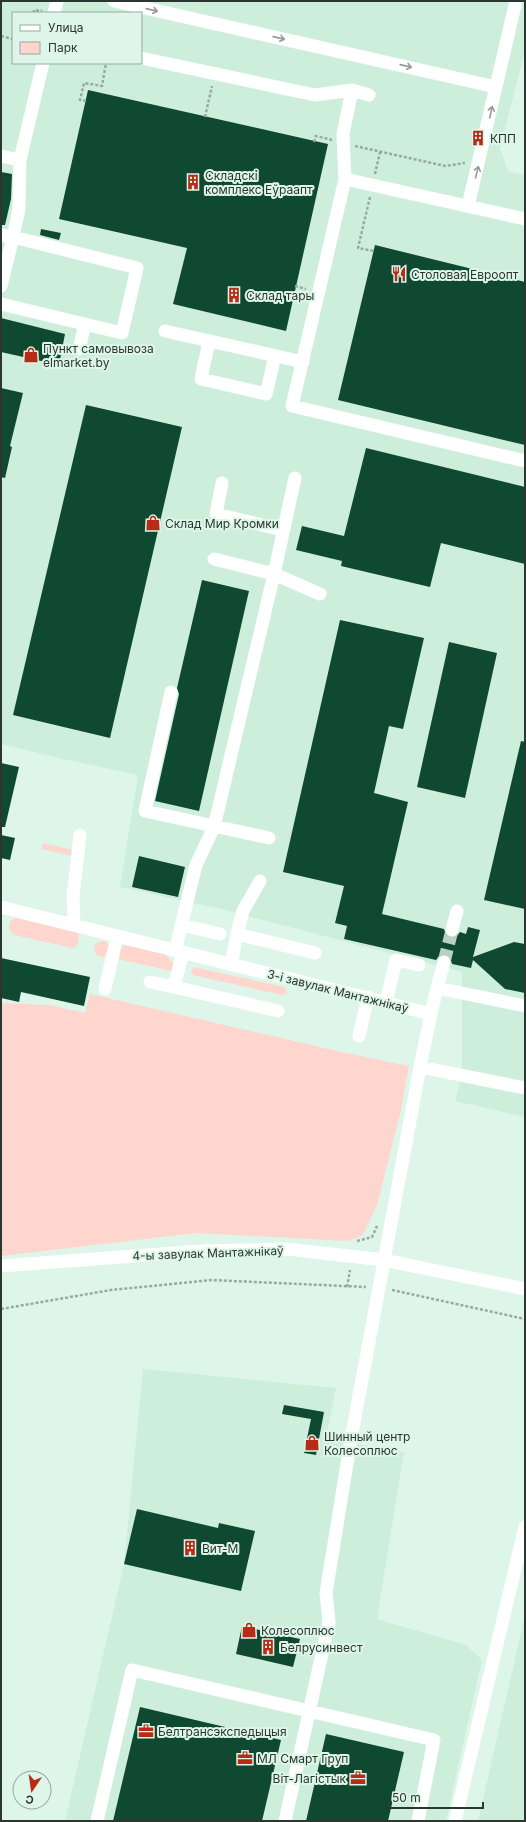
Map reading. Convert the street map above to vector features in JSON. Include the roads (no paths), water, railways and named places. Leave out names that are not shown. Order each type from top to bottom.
[{"type":"street","points":[[54,12],[57,1]]},
{"type":"street","points":[[114,1],[496,87]]},
{"type":"street","points":[[468,206],[516,1]]},
{"type":"street","points":[[142,58],[315,95],[352,90],[369,94]]},
{"type":"street","points":[[1,286],[7,236],[19,209],[20,160],[43,64]]},
{"type":"street","points":[[352,90],[343,134],[345,179],[292,406],[525,461]]},
{"type":"street","points":[[1,156],[20,160]]},
{"type":"street","points":[[345,179],[525,219]]},
{"type":"street","points":[[1,304],[122,332],[137,268],[7,236]]},
{"type":"street","points":[[79,349],[85,324]]},
{"type":"street","points":[[165,331],[303,362]]},
{"type":"street","points":[[209,341],[201,379],[266,394],[275,356]]},
{"type":"street","points":[[174,987],[182,925],[196,865],[214,827],[274,574],[295,478]]},
{"type":"street","points":[[222,483],[216,514],[284,530]]},
{"type":"street","points":[[214,559],[274,574],[320,594]]},
{"type":"street","points":[[171,692],[145,811],[269,838]]},
{"type":"street","points":[[74,925],[73,896],[80,835]]},
{"type":"street","points":[[231,964],[243,911],[260,881]]},
{"type":"street","name":"3-і завулак Мантажнікаў","points":[[1,907],[179,952],[368,997],[431,1014]]},
{"type":"street","points":[[452,930],[457,911]]},
{"type":"street","points":[[182,925],[220,934]]},
{"type":"street","points":[[237,934],[315,953]]},
{"type":"street","points":[[105,989],[117,936]]},
{"type":"street","points":[[386,1002],[396,960],[419,965]]},
{"type":"street","points":[[285,1821],[328,1622],[326,1593],[351,1440],[420,1067],[444,962]]},
{"type":"street","points":[[150,982],[278,1011]]},
{"type":"street","points":[[437,988],[525,1006]]},
{"type":"street","points":[[359,1036],[368,997]]},
{"type":"street","points":[[420,1067],[525,1088]]},
{"type":"street","name":"4-ы завулак Мантажнікаў","points":[[31,1263],[201,1250],[287,1249],[384,1260],[525,1288]]},
{"type":"street","points":[[1,1266],[31,1263]]},
{"type":"street","points":[[1,1270],[31,1263]]},
{"type":"street","points":[[455,1821],[525,1527]]},
{"type":"street","points":[[97,1821],[132,1670],[434,1740],[418,1821]]},
{"type":"tunnel","points":[[444,962],[452,930]]},
{"type":"place","name":"КПП","points":[[478,138]]},
{"type":"place","name":"Складскі комплекс Еўраапт","points":[[193,182]]},
{"type":"place","name":"Столовая Евроопт","points":[[399,274]]},
{"type":"place","name":"Склад тары","points":[[234,295]]},
{"type":"place","name":"Пункт самовывоза elmarket.by","points":[[31,355]]},
{"type":"place","name":"Склад Мир Кромки","points":[[153,523]]},
{"type":"place","name":"Шинный центр Колесоплюс","points":[[312,1443]]},
{"type":"place","name":"Вит-М","points":[[190,1548]]},
{"type":"place","name":"Колесоплюс","points":[[249,1630]]},
{"type":"place","name":"Белрусинвест","points":[[268,1647]]},
{"type":"place","name":"Белтрансэкспедыцыя","points":[[146,1731]]},
{"type":"place","name":"МЛ Смарт Груп","points":[[245,1758]]},
{"type":"place","name":"Віт-Лагістык","points":[[358,1778]]}]
